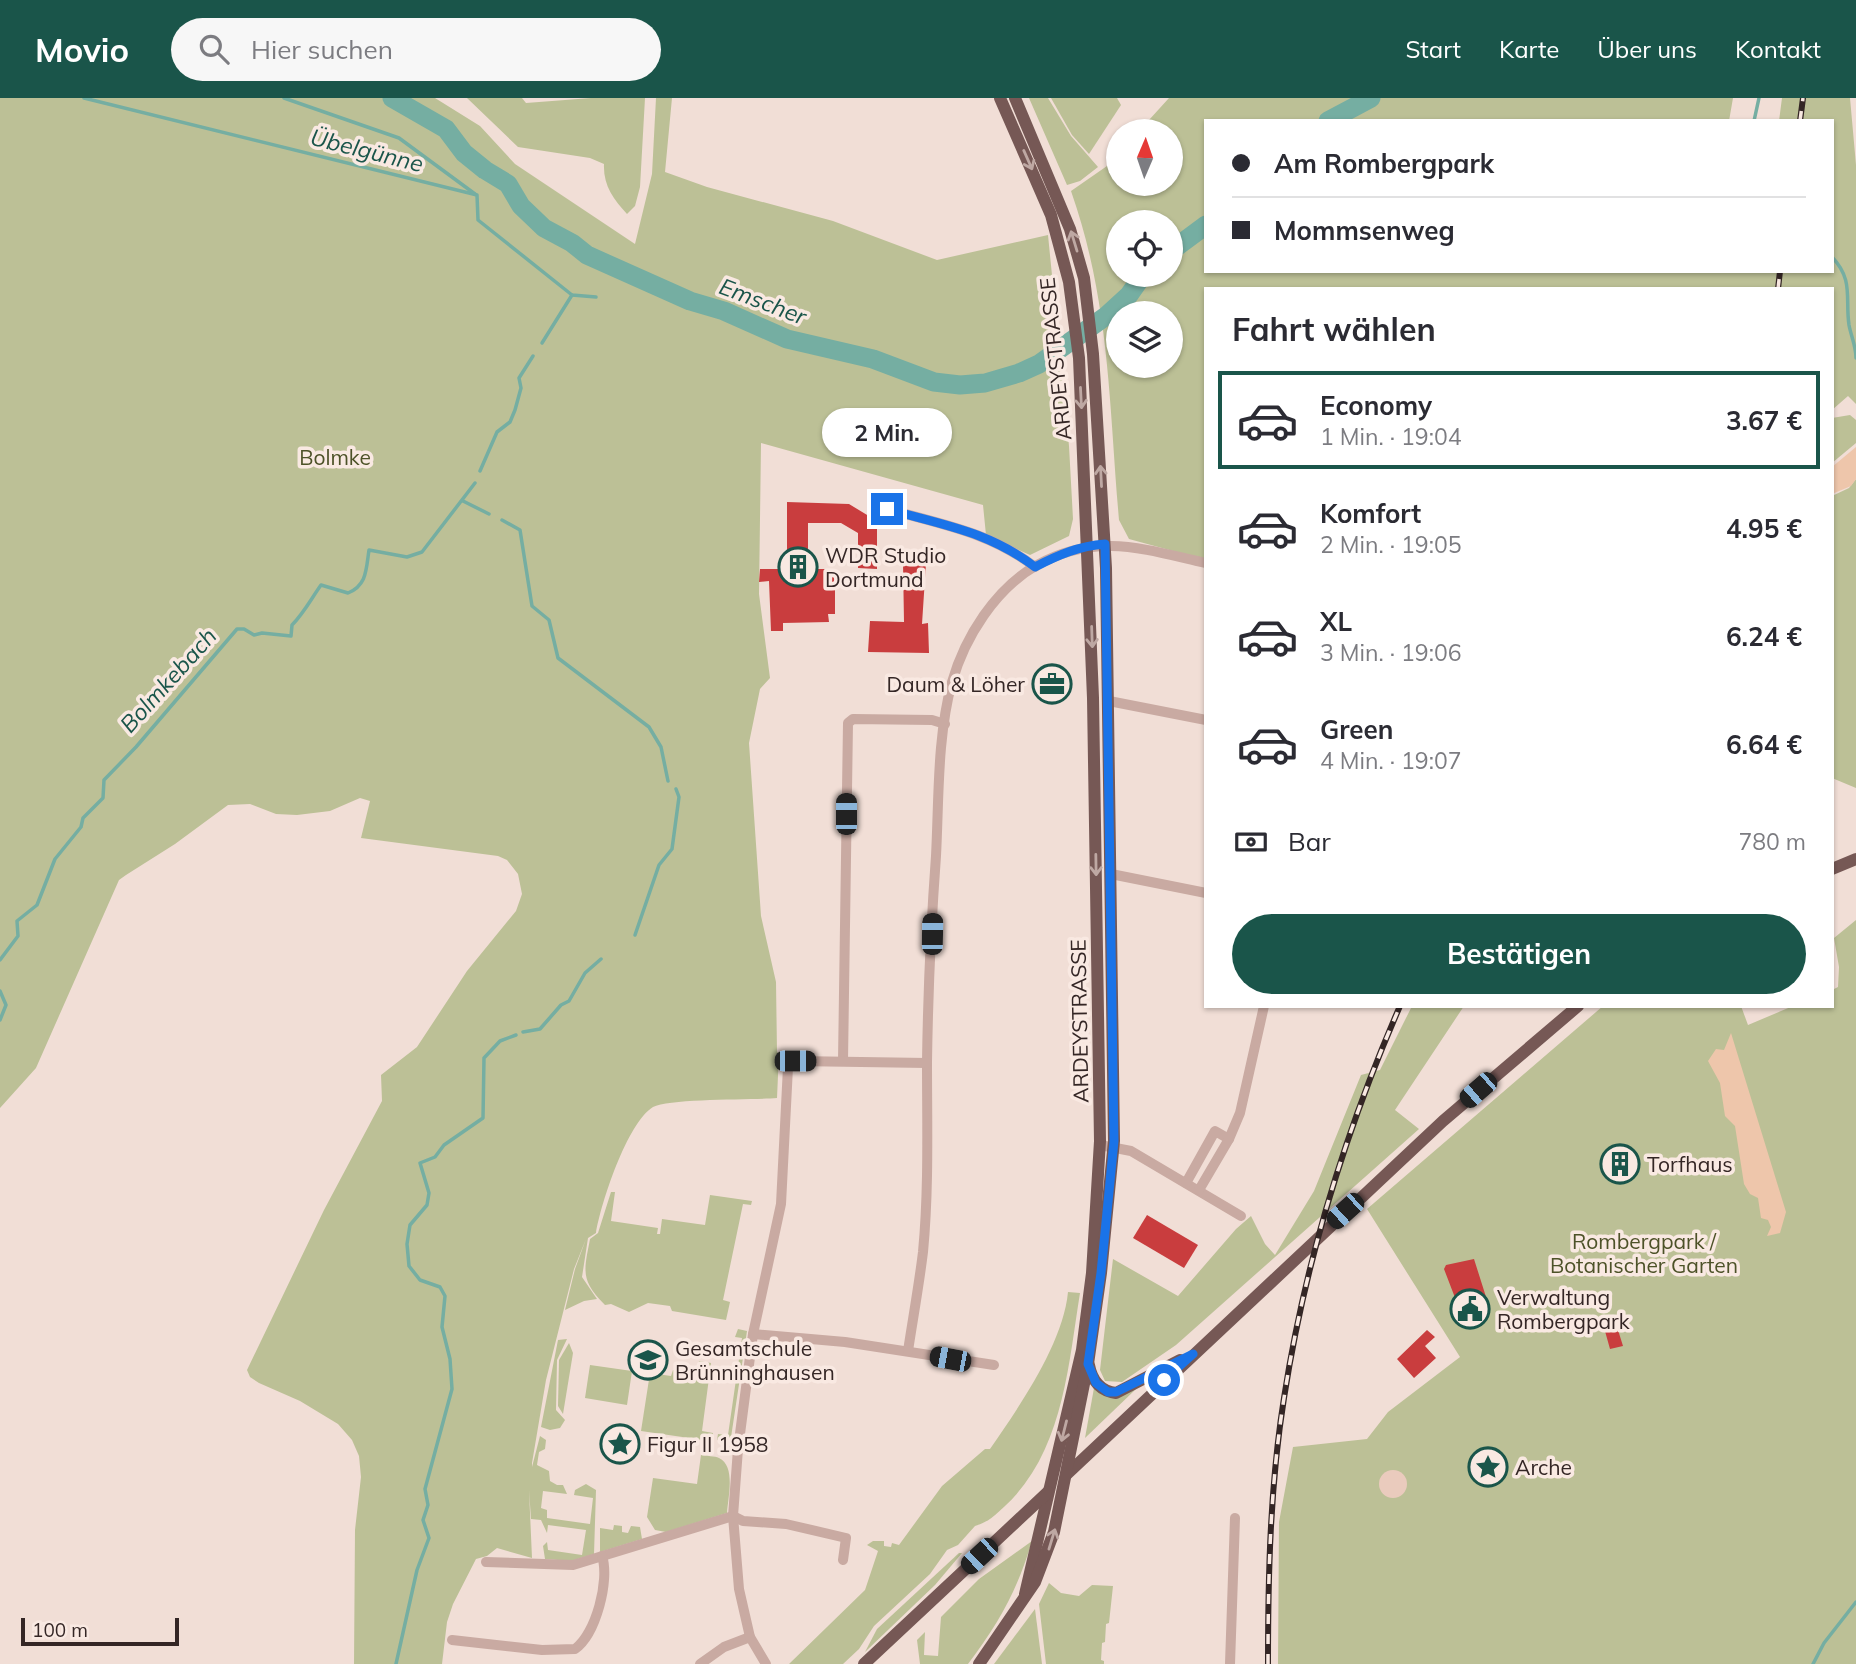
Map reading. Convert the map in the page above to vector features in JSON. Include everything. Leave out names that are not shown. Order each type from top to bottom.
[{"type":"main road","name":"ARDEYSTRASSE","points":[[1000,98],[1051,215],[1063,257],[1079,358],[1088,545],[1107,1145],[1082,1349],[1024,1598]]},
{"type":"main road","name":"ARDEYSTRASSE","points":[[979,1664],[1041,1571],[1054,1532],[1088,1364],[1101,1273],[1107,1145],[1111,874],[1109,701],[1105,544],[1093,346],[1084,278],[1070,229],[1015,98]]},
{"type":"main road","points":[[1834,868],[1856,859]]},
{"type":"main road","points":[[864,1664],[1443,1121],[1576,1008]]},
{"type":"main road","points":[[1088,1364],[1096,1383],[1108,1392],[1116,1392],[1193,1354]]},
{"type":"street","points":[[887,509],[990,538],[1012,549],[1035,567]]},
{"type":"street","points":[[908,1351],[923,1251],[932,909],[945,723],[952,682],[963,651],[1003,593],[1035,567],[1059,555],[1088,545],[1105,544],[1134,547],[1204,563]]},
{"type":"street","points":[[1109,701],[1204,720]]},
{"type":"street","points":[[843,1061],[848,723],[853,719],[932,720],[945,723]]},
{"type":"street","points":[[1111,874],[1204,893]]},
{"type":"street","points":[[1199,1190],[1229,1139],[1248,1081],[1264,1008]]},
{"type":"street","points":[[766,1664],[750,1637],[737,1576],[733,1516],[738,1449],[754,1334],[781,1204],[788,1067],[795,1061],[927,1063]]},
{"type":"street","points":[[1186,1183],[1215,1131],[1229,1139]]},
{"type":"street","points":[[1107,1145],[1132,1151],[1241,1216]]},
{"type":"street","points":[[754,1334],[845,1342],[994,1365]]},
{"type":"street","points":[[486,1562],[573,1565],[733,1516],[743,1521],[786,1524],[846,1538],[843,1560]]},
{"type":"street","points":[[1230,1664],[1234,1518]]},
{"type":"street","points":[[452,1640],[541,1650],[575,1648],[587,1637],[605,1587],[602,1556]]},
{"type":"street","points":[[701,1664],[724,1647],[750,1637]]},
{"type":"green space","name":"Bolmke","points":[[0,98],[435,98],[480,126],[515,164],[635,244],[652,174],[656,98],[672,98],[665,172],[707,187],[833,221],[937,260],[1048,235],[1069,446],[1073,519],[1069,536],[1030,555],[986,535],[983,505],[761,443],[759,594],[770,678],[760,689],[749,743],[761,916],[776,982],[779,1053],[777,1098],[662,1104],[653,1107],[634,1129],[609,1184],[596,1233],[588,1238],[582,1277],[597,1299],[584,1301],[565,1310],[586,1239],[574,1269],[546,1380],[532,1463],[532,1467],[540,1436],[546,1440],[545,1449],[539,1452],[537,1465],[549,1471],[550,1481],[563,1485],[567,1494],[543,1491],[541,1508],[547,1510],[547,1518],[590,1524],[593,1498],[574,1495],[575,1490],[586,1484],[596,1490],[594,1554],[571,1561],[545,1559],[543,1546],[547,1542],[548,1550],[582,1555],[586,1530],[548,1525],[547,1533],[541,1520],[531,1519],[529,1490],[532,1558],[497,1548],[487,1556],[476,1559],[447,1622],[442,1664],[354,1664],[355,1530],[361,1477],[359,1456],[352,1440],[338,1424],[300,1401],[259,1383],[250,1377],[247,1370],[324,1210],[382,1101],[381,1075],[417,1047],[467,971],[516,911],[522,894],[518,874],[507,860],[498,856],[361,838],[370,801],[360,798],[330,811],[297,815],[276,814],[250,804],[228,805],[119,880],[36,1068],[0,1108]]},
{"type":"green space","points":[[467,98],[522,98],[526,103],[591,98],[645,98],[640,187],[635,206],[627,214],[617,203],[607,185],[604,164],[590,158],[518,147]]},
{"type":"green space","points":[[1029,98],[1048,98],[1071,136],[1098,167],[1080,181],[1067,185]]},
{"type":"green space","points":[[1051,98],[1117,98],[1121,105],[1112,119],[1106,119],[1106,128],[1089,154],[1072,135]]},
{"type":"green space","points":[[1169,98],[1733,98],[1729,119],[1204,119],[1204,273],[1834,273],[1834,119],[1779,119],[1782,98],[1850,98],[1856,165],[1856,404],[1848,396],[1834,408],[1834,287],[1204,287],[1204,559],[1129,539],[1119,520],[1108,378],[1183,378],[1183,301],[1106,301],[1106,354],[1094,273],[1071,191],[1106,167],[1106,196],[1183,196],[1183,119],[1150,119]]},
{"type":"green space","points":[[1850,415],[1856,420],[1856,443],[1834,461],[1834,418]]},
{"type":"green space","points":[[1856,479],[1856,788],[1834,779],[1834,495],[1849,488]]},
{"type":"green space","name":"Rombergpark / Botanischer Garten","points":[[1856,920],[1856,1664],[1278,1664],[1279,1522],[1293,1447],[1367,1439],[1388,1412],[1460,1357],[1367,1209],[1601,1008],[1742,1008],[1748,1025],[1788,1008],[1834,1008],[1834,989],[1838,987],[1839,967],[1834,938]]},
{"type":"green space","points":[[1411,1008],[1463,1008],[1395,1110],[1419,1129],[1176,1345],[1122,1382],[1105,1381],[1100,1370],[1113,1259],[1178,1296],[1236,1229],[1251,1216],[1265,1244],[1275,1255],[1314,1191],[1361,1075],[1380,1070]]},
{"type":"green space","points":[[611,1192],[615,1192],[611,1221],[658,1228],[657,1234],[660,1234],[662,1219],[705,1225],[710,1195],[752,1201],[751,1205],[743,1204],[723,1300],[730,1302],[726,1320],[672,1311],[670,1306],[648,1303],[629,1312],[611,1304],[605,1305],[588,1282],[586,1259],[590,1239],[598,1233]]},
{"type":"green space","points":[[1068,1292],[1080,1293],[1060,1407],[1040,1460],[1024,1484],[994,1516],[975,1526],[958,1545],[947,1550],[930,1574],[874,1626],[859,1649],[843,1664],[789,1664],[865,1590],[878,1551],[867,1545],[873,1541],[884,1541],[884,1546],[891,1547],[892,1543],[899,1545],[942,1486],[985,1449],[990,1449],[1026,1395],[1049,1353],[1058,1333]]},
{"type":"green space","points":[[738,1329],[747,1331],[730,1444],[717,1440],[718,1434],[728,1435],[742,1338],[735,1337]]},
{"type":"green space","points":[[567,1339],[557,1360],[556,1410],[565,1420],[560,1428],[550,1430],[541,1427],[558,1340]]},
{"type":"green space","points":[[569,1343],[573,1353],[563,1414],[558,1406],[559,1360]]},
{"type":"green space","points":[[699,1361],[711,1363],[702,1431],[713,1433],[713,1439],[710,1441],[641,1431],[650,1373],[671,1376],[673,1370],[697,1373]]},
{"type":"green space","points":[[590,1365],[632,1371],[627,1405],[585,1398]]},
{"type":"green space","points":[[1094,1388],[1136,1389],[1085,1438]]},
{"type":"green space","points":[[701,1455],[719,1458],[728,1468],[730,1482],[727,1513],[666,1532],[655,1530],[647,1517],[653,1478],[697,1484]]},
{"type":"green space","points":[[614,1525],[622,1526],[622,1532],[628,1533],[631,1526],[640,1527],[642,1539],[600,1552],[600,1528],[613,1530]]},
{"type":"green space","points":[[1032,1541],[1006,1606],[968,1664],[920,1664],[917,1640],[925,1632],[924,1655],[938,1656],[941,1617],[979,1579]]},
{"type":"green space","points":[[962,1553],[935,1585],[865,1652],[877,1629]]},
{"type":"green space","points":[[1049,1583],[1061,1593],[1079,1596],[1092,1585],[1113,1586],[1109,1623],[1106,1624],[1105,1642],[1102,1643],[1101,1660],[1104,1664],[1046,1664],[1039,1604]]},
{"type":"green space","points":[[1035,1609],[1042,1664],[994,1664]]},
{"type":"sand","points":[[1856,447],[1856,479],[1851,486],[1834,493],[1834,465]]},
{"type":"sand","points":[[1731,1033],[1786,1212],[1780,1233],[1767,1236],[1771,1227],[1768,1220],[1761,1218],[1758,1198],[1750,1194],[1744,1184],[1735,1126],[1725,1116],[1720,1083],[1708,1061],[1716,1049],[1724,1050]]},
{"type":"shaded area","points":[[1393,1470],[1403,1474],[1407,1484],[1403,1494],[1393,1498],[1383,1494],[1379,1484],[1383,1474]]},
{"type":"building","name":"WDR Studio Dortmund","points":[[787,502],[849,504],[877,521],[877,569],[858,568],[858,533],[841,523],[808,523],[808,569],[829,569],[829,577],[835,577],[835,614],[828,614],[829,622],[783,623],[783,631],[771,631],[769,581],[759,582],[760,569],[787,569]]},
{"type":"building","points":[[903,563],[926,563],[922,624],[928,623],[929,653],[868,652],[870,621],[904,622]]},
{"type":"building","points":[[1147,1215],[1198,1245],[1184,1268],[1133,1238]]},
{"type":"building","points":[[1474,1259],[1487,1300],[1473,1305],[1480,1325],[1467,1329],[1444,1269],[1446,1265]]},
{"type":"building","points":[[1619,1319],[1622,1329],[1618,1330],[1623,1346],[1610,1349],[1603,1324]]},
{"type":"building","points":[[1427,1330],[1435,1337],[1425,1346],[1436,1358],[1414,1378],[1397,1359]]},
{"type":"waterway","name":"Übelgünne","points":[[84,98],[477,195],[478,220],[572,295],[596,297]]},
{"type":"waterway","points":[[284,98],[399,138],[475,194]]},
{"type":"waterway","name":"Emscher","points":[[392,98],[446,129],[464,153],[508,184],[521,206],[544,228],[572,243],[587,255],[690,301],[724,311],[787,339],[873,359],[934,382],[960,385],[985,383],[1039,364],[1106,316],[1135,287]]},
{"type":"waterway","name":"Emscher","points":[[1332,119],[1371,98]]},
{"type":"waterway","points":[[1754,119],[1759,98]]},
{"type":"waterway","name":"Emscher","points":[[1183,242],[1204,226]]},
{"type":"waterway","points":[[1834,259],[1846,282],[1849,325],[1856,358]]},
{"type":"waterway","name":"Bolmkebach","points":[[542,343],[572,295]]},
{"type":"waterway","name":"Bolmkebach","points":[[480,471],[497,432],[510,422],[521,388],[519,378],[533,356]]},
{"type":"waterway","name":"Bolmkebach","points":[[0,960],[18,936],[17,921],[37,905],[55,859],[81,827],[83,818],[103,798],[104,780],[136,747],[237,629],[244,629],[254,635],[262,633],[291,636],[292,625],[321,585],[348,593],[354,590],[365,576],[369,550],[407,557],[422,552],[475,483]]},
{"type":"waterway","points":[[463,501],[489,514]]},
{"type":"waterway","points":[[502,520],[520,530],[532,606],[549,620],[558,658],[649,727],[661,747],[668,781]]},
{"type":"waterway","points":[[635,935],[659,865],[672,849],[679,797],[676,789]]},
{"type":"waterway","points":[[523,1032],[540,1029],[561,1005],[569,1001],[585,973],[601,959]]},
{"type":"waterway","name":"Bolmkebach","points":[[0,991],[6,1005],[0,1020]]},
{"type":"waterway","points":[[396,1664],[417,1570],[429,1538],[423,1520],[428,1505],[425,1489],[452,1389],[450,1359],[442,1327],[445,1296],[440,1287],[420,1280],[409,1266],[407,1244],[410,1225],[427,1205],[429,1193],[420,1163],[435,1157],[444,1145],[483,1118],[484,1058],[500,1041],[516,1035]]},
{"type":"waterway","points":[[1813,1664],[1824,1643],[1856,1602]]},
{"type":"railway","points":[[1800,119],[1803,98]]},
{"type":"railway","points":[[1778,287],[1780,273]]},
{"type":"railway","points":[[1268,1664],[1273,1498],[1279,1431],[1293,1347],[1315,1247],[1329,1198],[1362,1101],[1399,1008]]},
{"type":"place","name":"WDR Studio Dortmund","points":[[798,567]]},
{"type":"place","name":"Daum & Löher","points":[[1052,684]]},
{"type":"place","name":"Torfhaus","points":[[1620,1164]]},
{"type":"place","name":"Verwaltung Rombergpark","points":[[1470,1309]]},
{"type":"place","name":"Gesamtschule Brünninghausen","points":[[648,1360]]},
{"type":"place","name":"Figur II 1958","points":[[620,1444]]},
{"type":"place","name":"Arche","points":[[1488,1467]]},
{"type":"route","points":[[887,509],[990,538],[1012,549],[1035,567],[1088,545],[1105,544],[1114,1141],[1101,1273],[1088,1364],[1090,1373],[1100,1387],[1108,1392],[1116,1392],[1124,1391],[1193,1354],[1164,1380]]}]
